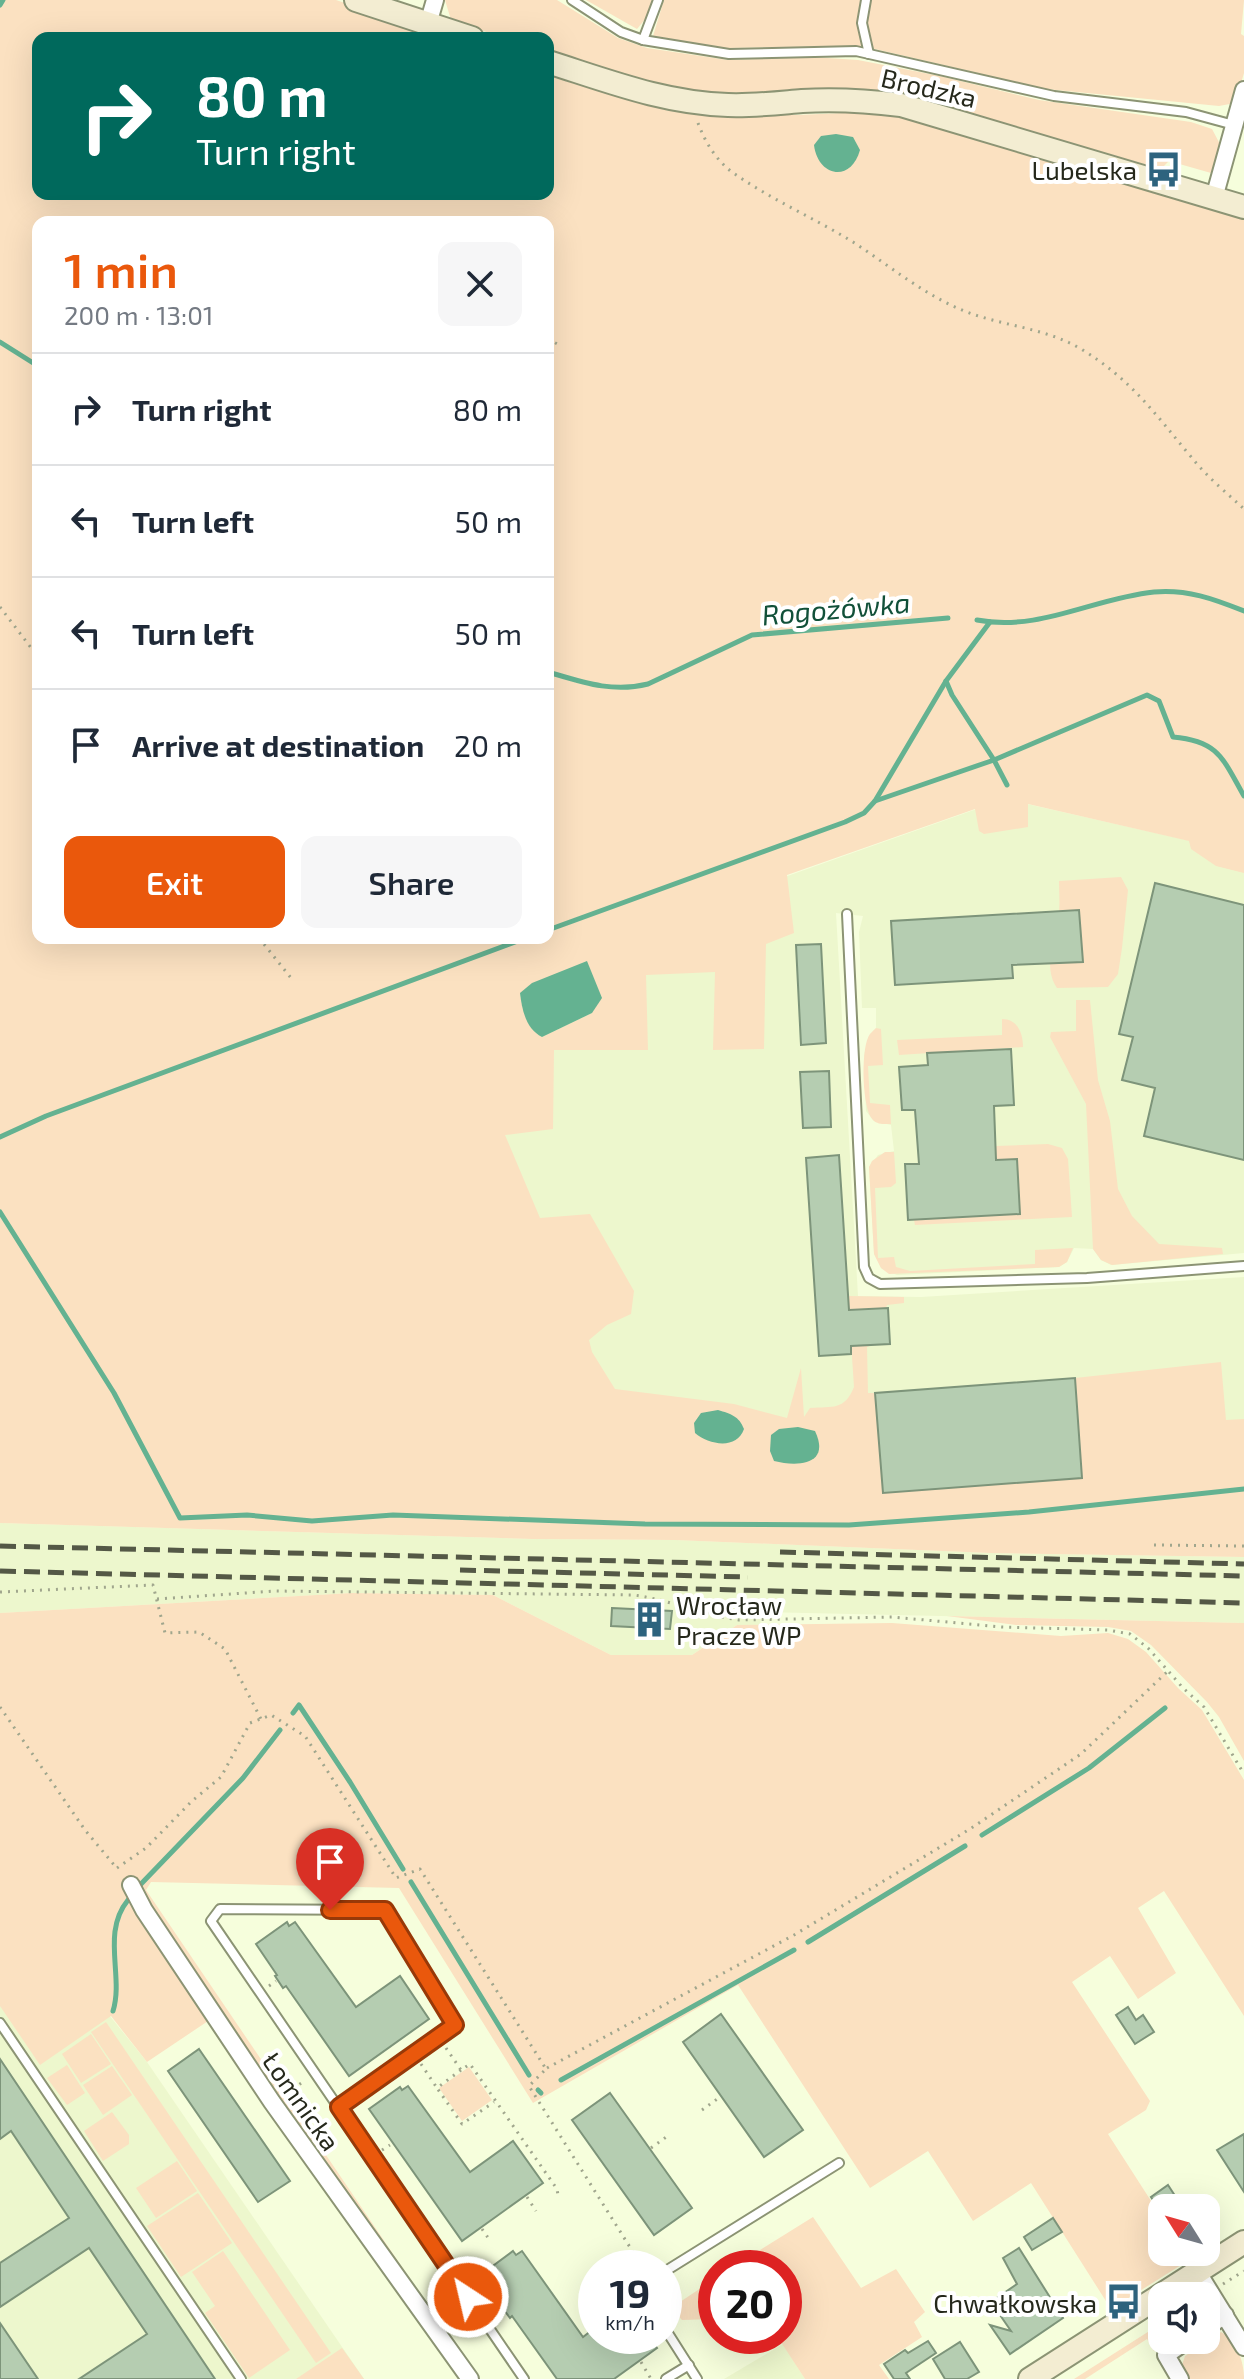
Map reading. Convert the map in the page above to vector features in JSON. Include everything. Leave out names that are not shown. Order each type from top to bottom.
[{"type":"street","points":[[356,0],[453,32]]},
{"type":"street","points":[[428,24],[435,0]]},
{"type":"street","name":"Brodzka","points":[[554,64],[669,100],[729,105],[805,101],[864,101],[901,105],[1244,207]]},
{"type":"street","points":[[1214,198],[1236,131],[1244,90]]},
{"type":"street","name":"Łomnicka","points":[[131,1885],[144,1910],[272,2102],[470,2379]]},
{"type":"street","points":[[1030,2379],[1244,2242]]},
{"type":"street","points":[[1197,2271],[1244,2347]]},
{"type":"street","points":[[1220,2318],[1225,2315]]},
{"type":"street","points":[[1167,2354],[1180,2379]]},
{"type":"lane","points":[[572,0],[621,32],[643,40],[729,54],[856,51],[1054,96],[1186,112],[1236,131]]},
{"type":"lane","points":[[643,40],[658,0]]},
{"type":"lane","points":[[866,0],[862,23],[869,54]]},
{"type":"lane","points":[[847,914],[864,1267],[869,1278],[880,1284],[1087,1278],[1244,1266]]},
{"type":"lane","points":[[339,2107],[455,2025],[385,1910],[220,1909],[211,1921],[524,2379]]},
{"type":"lane","points":[[0,2023],[241,2379]]},
{"type":"lane","points":[[682,2261],[839,2163]]},
{"type":"lane","points":[[682,2354],[697,2379]]},
{"type":"lane","points":[[666,2379],[689,2365]]},
{"type":"path","points":[[695,102],[695,114],[711,150],[731,171],[854,243],[920,288],[956,308],[1054,336],[1079,348],[1141,394],[1194,461],[1244,509]]},
{"type":"path","points":[[554,342],[561,346]]},
{"type":"path","points":[[0,607],[32,649]]},
{"type":"path","points":[[264,944],[291,978]]},
{"type":"path","points":[[1154,1545],[1244,1546]]},
{"type":"path","points":[[0,1592],[153,1585],[165,1633],[199,1632],[225,1649],[261,1719]]},
{"type":"path","points":[[157,1599],[275,1591],[634,1595],[739,1620],[892,1617],[1002,1627],[1108,1630],[1130,1634],[1148,1648],[1204,1707],[1244,1774]]},
{"type":"path","points":[[546,2069],[794,1935],[970,1829],[1081,1754],[1168,1671]]},
{"type":"path","points":[[0,1707],[85,1830],[131,1885]]},
{"type":"path","points":[[438,2037],[461,2070]]},
{"type":"path","points":[[414,2054],[462,2124],[495,2101]]},
{"type":"path","points":[[437,2088],[470,2064],[557,2189],[558,2195]]},
{"type":"path","points":[[272,2102],[316,2074]]},
{"type":"path","points":[[702,2110],[720,2097]]},
{"type":"path","points":[[651,2148],[669,2135]]},
{"type":"path","points":[[527,2197],[536,2211]]},
{"type":"path","points":[[482,2229],[491,2242]]},
{"type":"path","points":[[1227,2282],[1244,2271]]},
{"type":"path","points":[[641,2362],[651,2379]]},
{"type":"shaded area","points":[[0,0],[336,0],[430,32],[32,32],[32,200],[554,200],[554,78],[669,111],[797,115],[867,112],[916,118],[1244,219],[1244,873],[1216,866],[1191,849],[1189,841],[1028,804],[1028,827],[984,834],[979,831],[975,809],[787,875],[794,933],[766,944],[764,1049],[713,1050],[715,972],[646,975],[648,1050],[554,1050],[553,1129],[505,1135],[540,1218],[590,1214],[634,1291],[631,1314],[607,1325],[589,1340],[592,1352],[615,1389],[734,1404],[787,1418],[801,1368],[804,1417],[810,1408],[842,1404],[854,1387],[848,1296],[904,1297],[904,1303],[887,1305],[872,1345],[867,1347],[868,1393],[875,1393],[883,1492],[1082,1478],[1075,1378],[1221,1362],[1226,1420],[1244,1419],[1244,1557],[990,1553],[675,1540],[532,1539],[0,1523]],"holes":[[[520,993],[592,1013],[542,1037],[529,1024]]]},
{"type":"shaded area","points":[[445,0],[557,0],[618,38],[647,48],[728,60],[812,57],[858,60],[1039,100],[1191,122],[1212,129],[1222,148],[1211,173],[1169,161],[1161,169],[903,94],[857,90],[730,93],[673,89],[554,55],[554,32],[486,32],[451,20]]},
{"type":"shaded area","points":[[586,0],[652,0],[647,17],[637,29]]},
{"type":"shaded area","points":[[664,0],[1244,0],[1241,34],[1244,36],[1244,73],[1235,103],[1219,106],[1046,89],[862,46],[726,48],[653,36]]},
{"type":"shaded area","points":[[836,134],[853,137],[860,150],[850,168],[835,172],[822,164],[814,145],[821,136]]},
{"type":"shaded area","points":[[1005,799],[1244,853],[1244,1253],[1111,1265],[1101,1260],[1093,1249],[1074,1248],[1067,1262],[1059,1267],[897,1275],[881,1268],[874,1254],[869,1167],[878,1155],[894,1151],[891,1125],[874,1121],[866,1111],[864,1056],[868,1038],[876,1028],[876,1008],[862,1008],[859,932],[863,916],[836,913],[858,1296],[921,1297],[1244,1277],[1244,1472],[671,1505],[464,1194],[454,994]]},
{"type":"shaded area","points":[[1121,877],[1128,890],[1118,974],[1108,987],[1057,988],[1050,961],[1059,913],[1059,881]]},
{"type":"shaded area","points":[[587,961],[602,998],[592,1013],[542,1037],[537,1034],[526,1018],[520,993],[532,983]]},
{"type":"shaded area","points":[[1076,1000],[1090,1000],[1098,1080],[1110,1121],[1118,1189],[1132,1216],[1159,1244],[1222,1248],[1223,1254],[1112,1265],[1101,1260],[1093,1249],[1086,1104],[1050,1037],[1051,1032],[1076,1031]]},
{"type":"shaded area","points":[[1002,1019],[1012,1021],[1018,1027],[1023,1047],[899,1055],[897,1040],[1002,1035]]},
{"type":"shaded area","points":[[876,1028],[881,1029],[883,1065],[868,1066],[870,1103],[890,1105],[891,1124],[873,1120],[865,1093],[866,1045],[869,1035]]},
{"type":"shaded area","points":[[1048,1144],[1062,1148],[1068,1159],[1072,1217],[915,1225],[914,1220],[1020,1214],[1017,1159],[996,1160],[996,1146]]},
{"type":"shaded area","points":[[885,1152],[894,1152],[896,1183],[891,1187],[875,1188],[878,1258],[894,1257],[896,1267],[910,1271],[1035,1264],[1035,1250],[1073,1248],[1067,1262],[1059,1267],[889,1274],[881,1268],[874,1254],[869,1167]]},
{"type":"shaded area","points":[[718,1410],[734,1416],[744,1429],[729,1443],[715,1443],[695,1433],[694,1423],[701,1413]]},
{"type":"shaded area","points":[[798,1427],[815,1431],[819,1451],[815,1457],[793,1464],[774,1461],[770,1451],[771,1435],[779,1429]]},
{"type":"shaded area","points":[[0,1523],[532,1539],[675,1540],[990,1553],[1244,1557],[1244,1623],[762,1612],[760,1625],[737,1625],[692,1655],[611,1655],[493,1595],[352,1593],[0,1613]]},
{"type":"shaded area","points":[[352,1593],[493,1595],[611,1655],[692,1655],[737,1625],[892,1623],[1061,1636],[1108,1633],[1128,1639],[1146,1652],[1202,1710],[1244,1780],[1244,2016],[1164,1891],[1138,1908],[1176,1973],[1138,1999],[1110,1956],[1072,1982],[1150,2101],[1146,2110],[1108,2134],[1148,2196],[1148,2266],[1179,2266],[1154,2282],[1148,2282],[1148,2286],[1111,2309],[1031,2183],[973,2221],[928,2151],[870,2188],[738,1985],[533,2103],[399,1888],[151,1882],[146,1890],[478,2379],[217,2015],[147,2062],[111,2016],[40,2065],[0,2006],[0,1613]]},
{"type":"shaded area","points":[[947,1616],[1244,1623],[1244,1761],[1207,1702],[1151,1645],[1131,1631],[1108,1627],[1016,1625]]},
{"type":"shaded area","points":[[0,1880],[147,2062],[364,2379],[0,2379]]},
{"type":"shaded area","points":[[106,2022],[331,2353],[316,2363],[91,2032]]},
{"type":"shaded area","points":[[91,2034],[111,2064],[81,2083],[62,2054]]},
{"type":"shaded area","points":[[67,2065],[85,2093],[67,2105],[47,2078]]},
{"type":"shaded area","points":[[112,2066],[132,2095],[103,2115],[83,2085]]},
{"type":"shaded area","points":[[469,2067],[492,2100],[462,2121],[439,2088]]},
{"type":"shaded area","points":[[112,2112],[129,2135],[129,2144],[103,2161],[84,2131]]},
{"type":"shaded area","points":[[177,2161],[197,2191],[156,2218],[136,2188]]},
{"type":"shaded area","points":[[198,2193],[232,2243],[181,2277],[147,2226]]},
{"type":"shaded area","points":[[813,2217],[861,2288],[896,2269],[925,2312],[914,2322],[922,2337],[879,2365],[889,2379],[805,2379],[789,2354],[802,2354],[802,2250],[760,2250]]},
{"type":"shaded area","points":[[223,2251],[290,2350],[249,2378],[205,2313],[215,2306],[192,2272]]},
{"type":"shaded area","points":[[698,2290],[698,2320],[682,2320],[682,2301]]},
{"type":"shaded area","points":[[1148,2332],[1148,2341],[1085,2379],[1074,2379]]},
{"type":"shaded area","points":[[1220,2333],[1231,2340],[1238,2352],[1244,2379],[1188,2379],[1181,2368],[1185,2356],[1220,2354]]},
{"type":"shaded area","points":[[342,2348],[364,2379],[296,2379]]},
{"type":"shaded area","points":[[766,2354],[789,2354],[805,2379],[724,2379]]},
{"type":"building","points":[[1155,883],[1244,905],[1244,1160],[1144,1136],[1155,1088],[1122,1080],[1133,1037],[1119,1034]]},
{"type":"building","points":[[1079,910],[1083,962],[1012,965],[1013,978],[895,985],[891,921]]},
{"type":"building","points":[[821,944],[826,1043],[801,1045],[796,945]]},
{"type":"building","points":[[1011,1049],[1014,1105],[994,1106],[996,1160],[1017,1159],[1020,1214],[908,1220],[905,1164],[919,1164],[915,1110],[902,1110],[899,1067],[928,1065],[927,1053]]},
{"type":"building","points":[[829,1071],[831,1127],[803,1128],[800,1072]]},
{"type":"building","points":[[839,1155],[849,1310],[888,1308],[890,1344],[851,1346],[851,1354],[819,1356],[806,1158]]},
{"type":"building","points":[[1075,1378],[1082,1478],[883,1493],[875,1393]]},
{"type":"building","name":"Wrocław Pracze WP","points":[[612,1608],[672,1611],[670,1629],[611,1626]]},
{"type":"building","points":[[287,1922],[289,1926],[295,1922],[356,2007],[400,1976],[429,2019],[349,2076],[286,1986],[283,1988],[256,1944]]},
{"type":"building","points":[[1128,2007],[1136,2020],[1143,2015],[1154,2032],[1135,2044],[1116,2015]]},
{"type":"building","points":[[721,2014],[803,2130],[764,2157],[683,2042]]},
{"type":"building","points":[[199,2049],[290,2181],[258,2202],[168,2071]]},
{"type":"building","points":[[0,2059],[215,2379],[79,2379],[147,2334],[89,2248],[0,2307],[0,2263],[69,2218],[11,2131],[0,2139]]},
{"type":"building","points":[[408,2086],[470,2172],[513,2141],[543,2183],[462,2241],[369,2109],[400,2087],[402,2090]]},
{"type":"building","points":[[610,2093],[692,2208],[654,2235],[572,2120]]},
{"type":"building","points":[[1244,2134],[1244,2192],[1217,2150]]},
{"type":"building","points":[[1168,2185],[1174,2194],[1155,2194]]},
{"type":"building","points":[[1053,2218],[1062,2232],[1032,2250],[1024,2237]]},
{"type":"building","points":[[1019,2248],[1063,2318],[1010,2354],[990,2325],[1011,2331],[991,2302],[1017,2284],[1003,2258]]},
{"type":"building","points":[[513,2251],[516,2255],[522,2251],[578,2330],[578,2354],[649,2354],[614,2379],[557,2379],[512,2316],[510,2318],[501,2306],[503,2304],[482,2274]]},
{"type":"building","points":[[0,2323],[38,2379],[0,2379]]},
{"type":"building","points":[[928,2341],[936,2353],[906,2373],[910,2379],[894,2379],[884,2364],[905,2350],[908,2353]]},
{"type":"building","points":[[960,2342],[979,2372],[967,2379],[945,2379],[933,2359]]},
{"type":"waterway","name":"Rogożówka","points":[[0,5],[3,0]]},
{"type":"waterway","name":"Rogożówka","points":[[0,342],[32,362]]},
{"type":"waterway","name":"Rogożówka","points":[[977,620],[1022,622],[1132,595],[1166,591],[1200,596],[1244,611]]},
{"type":"waterway","name":"Rogożówka","points":[[554,674],[597,685],[635,686],[648,684],[752,635],[948,618]]},
{"type":"waterway","points":[[554,928],[864,813],[875,801],[946,681],[990,622]]},
{"type":"waterway","points":[[875,801],[994,760],[946,681]]},
{"type":"waterway","points":[[1007,785],[994,760],[1147,695],[1159,701],[1173,737],[1201,743],[1218,754],[1244,796]]},
{"type":"waterway","points":[[0,1137],[46,1116],[510,944]]},
{"type":"waterway","points":[[0,1212],[114,1393],[180,1518],[247,1515],[312,1521],[393,1515],[645,1524],[849,1525],[1029,1512],[1244,1489]]},
{"type":"waterway","points":[[293,1713],[299,1705],[403,1869]]},
{"type":"waterway","points":[[982,1835],[1089,1768],[1165,1708]]},
{"type":"waterway","points":[[141,1884],[243,1778],[280,1730]]},
{"type":"waterway","points":[[808,1942],[965,1846]]},
{"type":"waterway","points":[[411,1882],[529,2075]]},
{"type":"waterway","points":[[113,2011],[116,1998],[114,1940],[120,1913],[128,1900]]},
{"type":"waterway","points":[[561,2080],[794,1950]]},
{"type":"waterway","points":[[538,2090],[541,2093]]},
{"type":"railway","points":[[0,1546],[1244,1576]]},
{"type":"railway","points":[[780,1552],[1244,1564]]},
{"type":"railway","points":[[460,1570],[748,1577]]},
{"type":"railway","points":[[0,1571],[1244,1603]]},
{"type":"place","name":"Lubelska","points":[[1163,169]]},
{"type":"place","name":"Wrocław Pracze WP","points":[[650,1619]]},
{"type":"place","name":"Chwałkowska","points":[[1123,2302]]},
{"type":"route","points":[[330,1910],[385,1910],[455,2025],[339,2107],[468,2297]]}]
